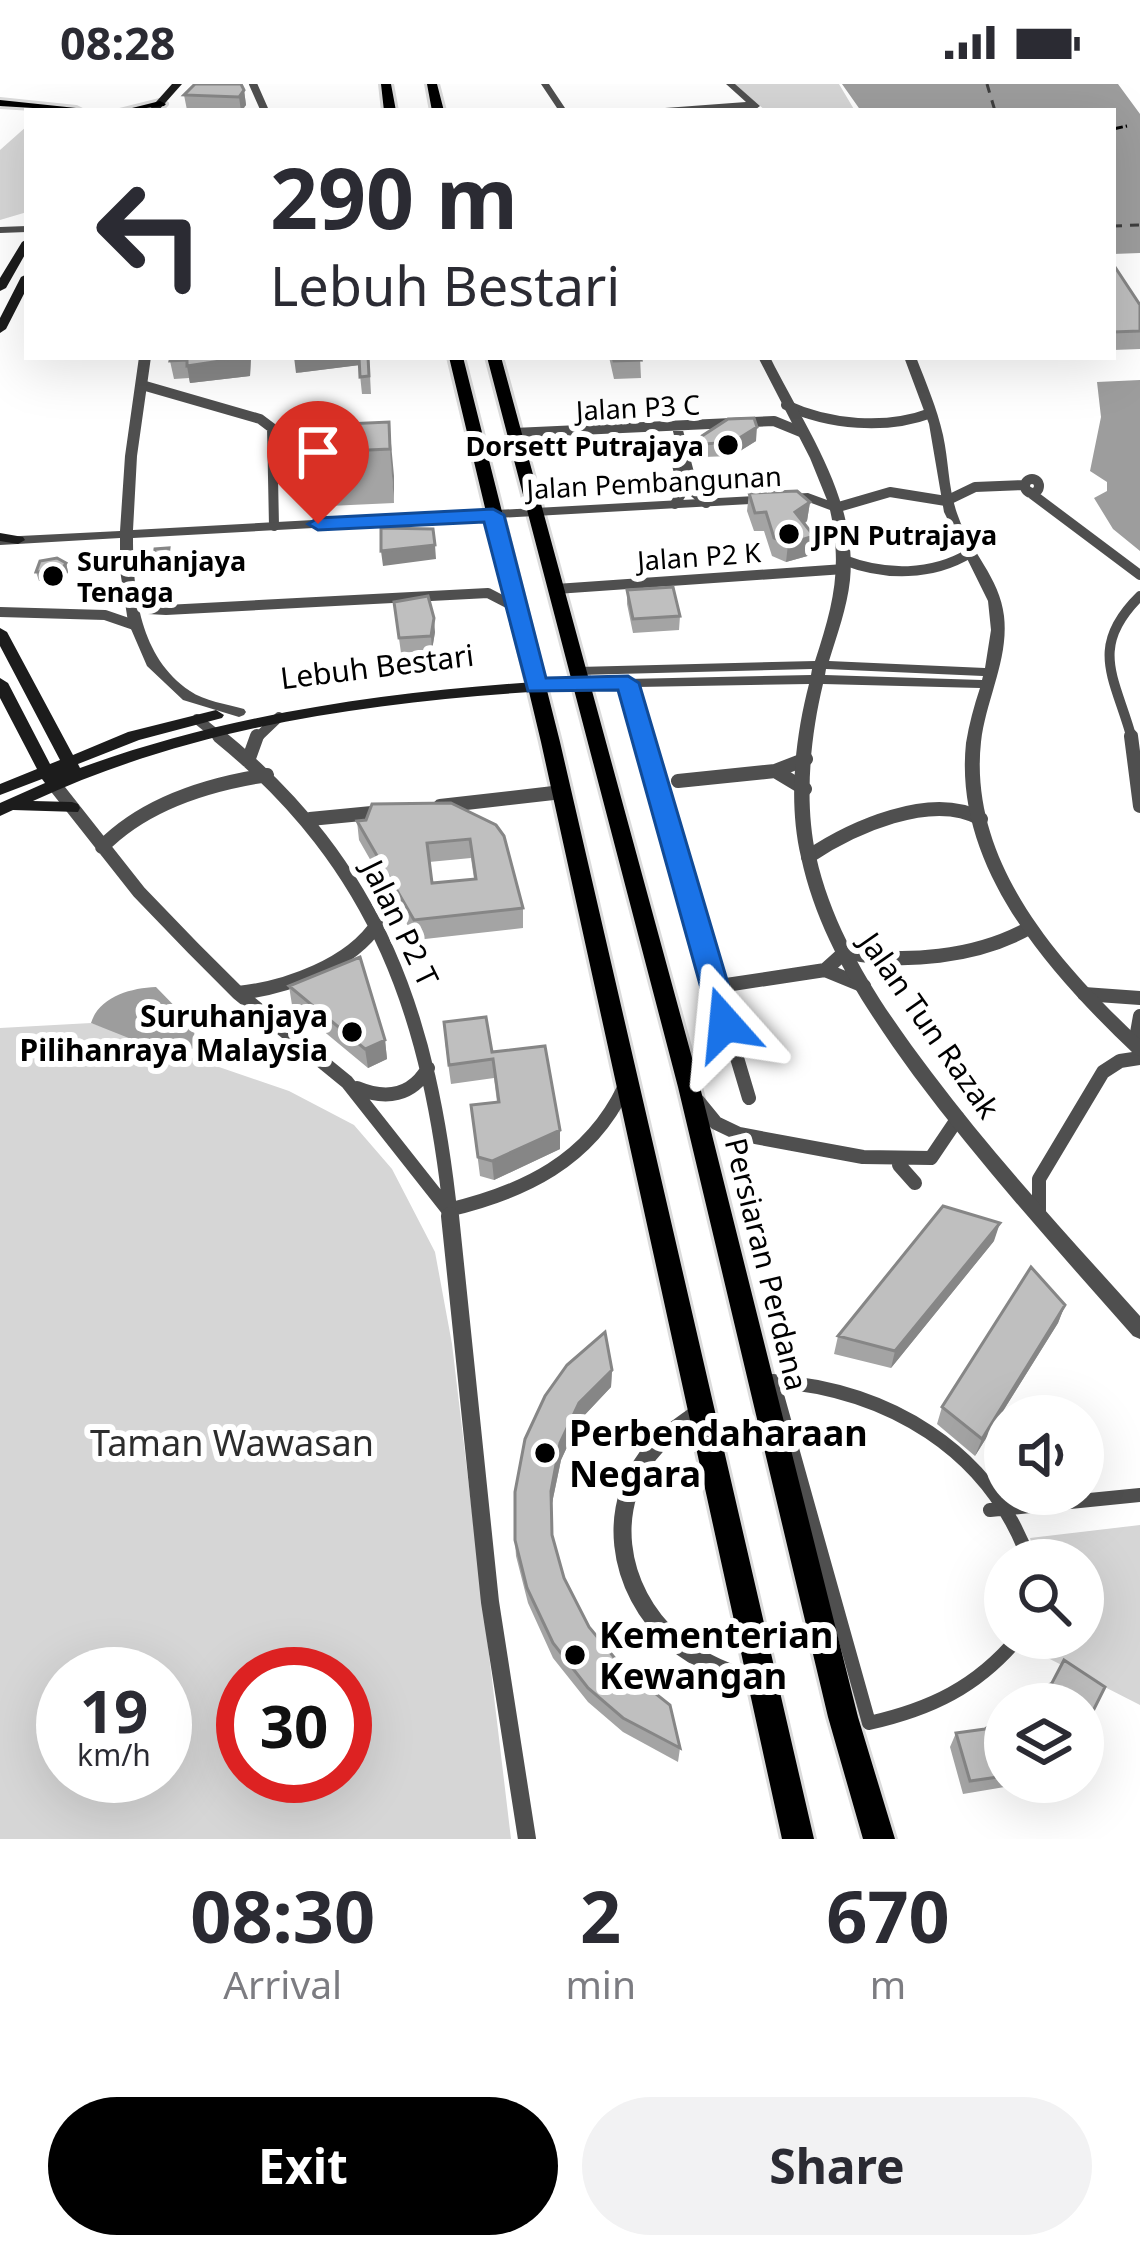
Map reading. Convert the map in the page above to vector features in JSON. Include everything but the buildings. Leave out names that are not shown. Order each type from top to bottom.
[{"type":"main road","points":[[160,108],[187,84]]},
{"type":"main road","points":[[0,106],[30,108]]},
{"type":"main road","points":[[0,288],[24,247]]},
{"type":"main road","points":[[0,329],[24,283]]},
{"type":"main road","points":[[457,360],[562,792],[624,1088],[798,1839]]},
{"type":"main road","name":"Persiaran Perdana","points":[[495,360],[689,1087],[843,1718],[879,1839]]},
{"type":"main road","points":[[0,634],[71,767]]},
{"type":"main road","name":"Lebuh Bestari","points":[[1,800],[71,767],[239,712],[579,677]]},
{"type":"main road","name":"Lebuh Bestari","points":[[71,767],[134,736],[535,680]]},
{"type":"main road","points":[[0,683],[48,776]]},
{"type":"main road","points":[[41,715],[52,731],[76,742],[134,736]]},
{"type":"main road","points":[[25,733],[20,760],[1,800],[72,808]]},
{"type":"street","points":[[545,84],[553,106]]},
{"type":"street","points":[[730,84],[757,108]]},
{"type":"street","points":[[145,360],[126,533],[126,592],[149,658],[173,691],[190,703],[239,712]]},
{"type":"street","name":"Jalan Tun Razak","points":[[765,360],[828,484],[844,565],[819,672],[806,759],[808,857],[827,920],[868,989],[958,1118],[1138,1325]]},
{"type":"street","points":[[911,360],[931,413],[946,501],[998,617],[974,744],[973,778],[981,819],[1029,928],[1138,1050]]},
{"type":"street","points":[[142,385],[260,419],[272,428],[274,526]]},
{"type":"street","points":[[139,404],[175,394]]},
{"type":"street","points":[[787,407],[824,419],[913,421],[931,413]]},
{"type":"street","name":"Jalan P3 C","points":[[764,421],[787,407]]},
{"type":"street","name":"Jalan P3 C","points":[[514,433],[764,421],[787,422],[801,431]]},
{"type":"street","points":[[673,427],[694,492],[706,502]]},
{"type":"street","points":[[673,427],[683,491],[675,504]]},
{"type":"street","points":[[940,474],[975,487],[1030,489],[1140,575]]},
{"type":"street","name":"Jalan Pembangunan","points":[[808,497],[828,484]]},
{"type":"street","points":[[835,508],[866,494],[921,492],[946,501],[975,487]]},
{"type":"street","name":"Jalan Pembangunan","points":[[6,541],[808,497],[835,508]]},
{"type":"street","name":"Jalan P2 K","points":[[556,589],[809,574],[844,565],[873,570],[942,567],[970,554]]},
{"type":"street","points":[[488,593],[508,574]]},
{"type":"street","points":[[809,574],[840,592]]},
{"type":"street","points":[[126,592],[148,609],[166,610],[488,593],[517,608]]},
{"type":"street","points":[[90,615],[113,605],[126,592]]},
{"type":"street","points":[[1140,596],[1118,618],[1107,652],[1133,744],[1140,806]]},
{"type":"street","points":[[138,629],[166,610]]},
{"type":"street","points":[[0,612],[36,618],[124,618],[138,629]]},
{"type":"street","points":[[0,634],[36,618]]},
{"type":"street","name":"Lebuh Bestari","points":[[579,677],[819,672],[988,678]]},
{"type":"street","name":"Lebuh Bestari","points":[[579,677],[628,683],[819,672]]},
{"type":"street","points":[[628,683],[749,1099]]},
{"type":"street","points":[[248,760],[258,733],[279,717]]},
{"type":"street","name":"Jalan P2 T","points":[[201,724],[267,775],[328,843],[378,923],[402,975],[429,1063],[461,1282],[490,1602],[527,1839]]},
{"type":"street","points":[[678,781],[775,771],[806,759]]},
{"type":"street","points":[[775,771],[805,789]]},
{"type":"street","points":[[102,848],[120,827],[140,818],[226,782],[267,775]]},
{"type":"street","points":[[48,776],[102,848],[238,993],[347,1082],[448,1210],[487,1202],[561,1166],[609,1121],[624,1088]]},
{"type":"street","points":[[415,808],[562,792]]},
{"type":"street","points":[[808,857],[855,834],[939,808],[981,819]]},
{"type":"street","points":[[310,819],[394,811]]},
{"type":"street","points":[[328,843],[353,816]]},
{"type":"street","points":[[238,993],[280,986],[366,943],[378,923]]},
{"type":"street","points":[[825,970],[844,952],[898,958],[1003,942],[1029,928]]},
{"type":"street","points":[[713,987],[825,970],[868,989]]},
{"type":"street","points":[[1084,994],[1140,998]]},
{"type":"street","points":[[1138,1050],[1140,1016]]},
{"type":"street","points":[[1041,1216],[1035,1192],[1039,1179],[1070,1124],[1103,1072],[1138,1050]]},
{"type":"street","points":[[347,1082],[378,1096],[403,1094],[422,1081],[429,1063]]},
{"type":"street","points":[[689,1087],[711,1120],[728,1130],[899,1165],[931,1158],[958,1118]]},
{"type":"street","points":[[899,1165],[915,1183]]},
{"type":"street","points":[[984,1494],[939,1438],[900,1411],[813,1381],[773,1381],[869,1723],[919,1714],[958,1696],[1002,1659]]},
{"type":"street","points":[[702,1410],[655,1442],[636,1467],[618,1517],[621,1548],[640,1599],[675,1640],[746,1681],[764,1685]]},
{"type":"street","points":[[1104,1499],[1140,1495]]},
{"type":"green space","points":[[734,84],[839,84],[853,108],[762,108]]},
{"type":"green space","points":[[24,129],[24,213],[0,220],[0,150]]},
{"type":"green space","name":"Taman Wawasan","points":[[91,1023],[289,1091],[354,1125],[392,1169],[435,1252],[452,1344],[511,1839],[0,1839],[0,1028]]},
{"type":"green space","points":[[1140,1525],[1140,1705],[1050,1659],[1104,1659],[1104,1539],[1030,1538]]},
{"type":"shaded area","points":[[842,84],[1118,84],[1140,114],[1140,253],[1116,254],[1116,108],[859,108]]},
{"type":"shaded area","points":[[1140,380],[1140,551],[1113,529],[1094,498],[1107,491],[1107,482],[1090,471],[1101,417],[1097,382]]},
{"type":"shaded area","points":[[156,987],[194,1026],[195,1048],[169,1054],[91,1023],[101,1007],[117,996]]},
{"type":"ferry route","points":[[987,84],[994,108]]},
{"type":"ferry route","points":[[1116,226],[1140,225]]},
{"type":"railway","points":[[1116,128],[1127,126]]},
{"type":"place","name":"Dorsett Putrajaya","points":[[728,445]]},
{"type":"place","name":"JPN Putrajaya","points":[[789,534]]},
{"type":"place","name":"Suruhanjaya Tenaga","points":[[53,576]]},
{"type":"place","name":"Suruhanjaya Pilihanraya Malaysia","points":[[352,1032]]},
{"type":"place","name":"Perbendaharaan Negara","points":[[545,1453]]},
{"type":"place","name":"Kementerian Kewangan","points":[[575,1655]]},
{"type":"route","points":[[318,524],[493,515],[536,686],[628,683],[656,796],[725,1024]]}]
